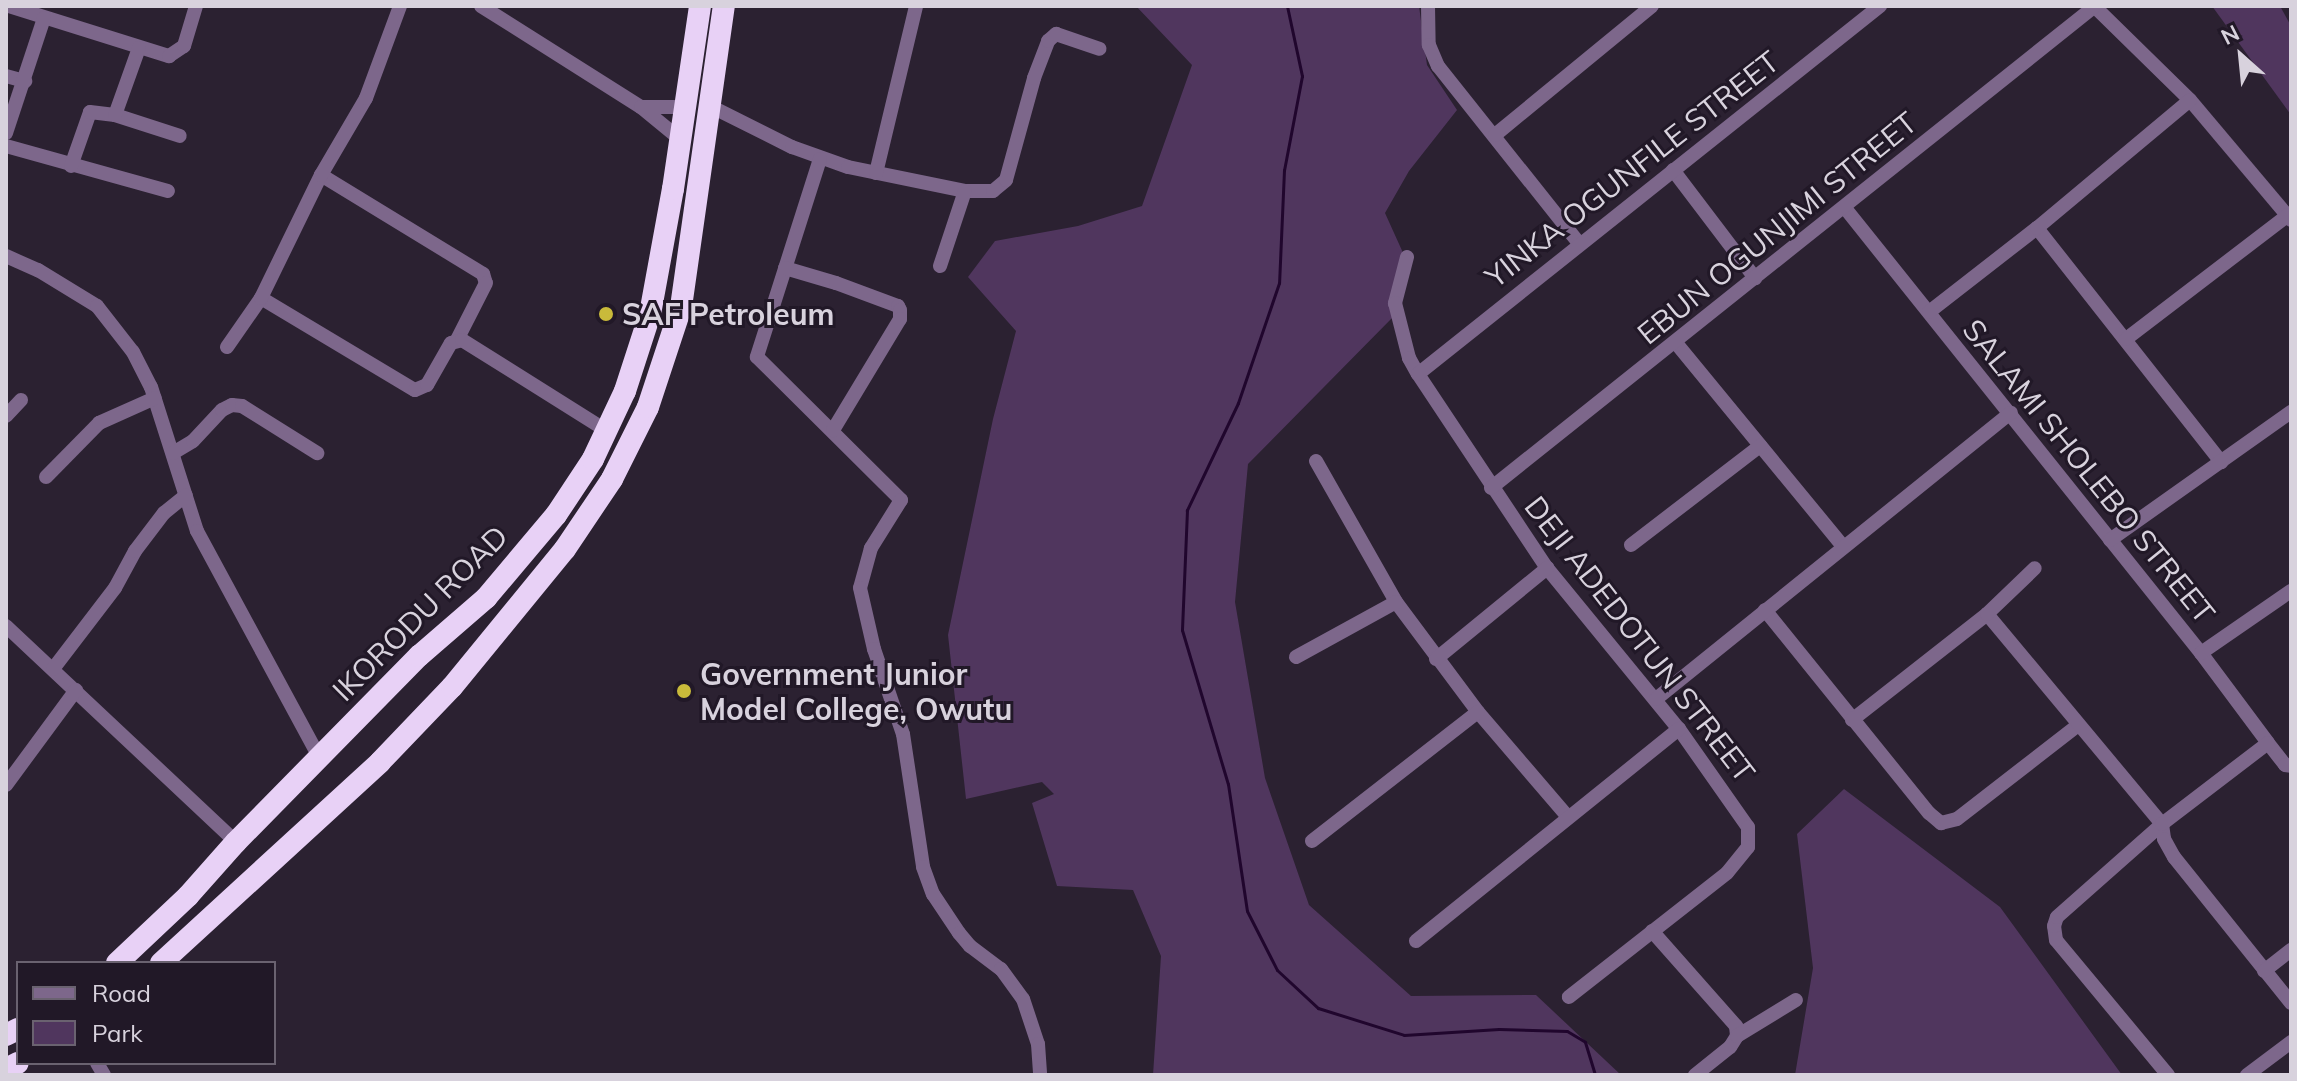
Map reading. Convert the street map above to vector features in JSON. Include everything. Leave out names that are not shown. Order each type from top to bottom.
[{"type":"highway","name":"IKORODU ROAD","points":[[119,961],[188,896],[319,757],[517,564],[574,490],[607,431],[639,353],[650,314],[700,6]]},
{"type":"highway","name":"IKORODU ROAD","points":[[165,961],[380,762],[452,687],[591,513],[648,407],[681,307],[724,6]]},
{"type":"street","points":[[9,6],[169,56],[184,46],[196,6]]},
{"type":"street","points":[[227,347],[261,298],[321,175],[366,98],[400,6]]},
{"type":"street","points":[[481,6],[641,107],[680,139]]},
{"type":"street","points":[[876,173],[916,6]]},
{"type":"street","points":[[1428,6],[1432,55],[1579,243]]},
{"type":"street","points":[[1495,135],[1652,6]]},
{"type":"street","name":"YINKA OGUNFILE STREET","points":[[1418,374],[1880,6]]},
{"type":"street","points":[[2094,6],[2190,100],[2289,218],[2126,339]]},
{"type":"street","name":"EBUN OGUNJIMI STREET","points":[[1491,488],[2094,6]]},
{"type":"street","points":[[6,133],[44,18]]},
{"type":"street","points":[[710,106],[820,159],[965,191],[993,191],[1006,180],[1034,78],[1052,36],[1056,34],[1100,49]]},
{"type":"street","points":[[115,115],[139,48]]},
{"type":"street","points":[[6,76],[25,81]]},
{"type":"street","points":[[1929,312],[2037,228],[2190,100]]},
{"type":"street","points":[[641,107],[685,107]]},
{"type":"street","points":[[71,166],[88,114],[93,110],[180,136]]},
{"type":"street","points":[[6,146],[168,191]]},
{"type":"street","points":[[820,159],[757,357],[901,500],[871,548],[860,588],[874,649],[903,734],[926,880],[945,914],[970,946],[1001,969],[1023,999],[1038,1044],[1040,1075]]},
{"type":"street","points":[[1673,170],[1755,278]]},
{"type":"street","points":[[321,175],[483,274],[486,283],[457,340]]},
{"type":"street","points":[[940,266],[965,191]]},
{"type":"street","name":"SALAMI SHOLEBO STREET","points":[[1845,208],[2201,653],[2285,765],[2291,766]]},
{"type":"street","points":[[2037,228],[2221,462]]},
{"type":"street","points":[[6,256],[38,270],[97,306],[133,352],[155,398],[197,531],[319,757]]},
{"type":"street","name":"DEJI ADEDOTUN STREET","points":[[1407,257],[1395,303],[1409,358],[1418,374],[1547,568],[1679,729],[1736,806],[1750,838],[1727,873],[1569,997]]},
{"type":"street","points":[[785,268],[836,283],[898,306],[900,310],[900,319],[833,430]]},
{"type":"street","points":[[261,298],[415,390],[427,385],[451,343],[462,340],[607,431]]},
{"type":"street","points":[[1676,343],[1843,546]]},
{"type":"street","points":[[46,477],[99,423],[155,398]]},
{"type":"street","points":[[6,416],[21,400]]},
{"type":"street","points":[[173,453],[193,441],[222,410],[232,405],[242,406],[317,453]]},
{"type":"street","points":[[2110,540],[2291,412]]},
{"type":"street","points":[[1656,699],[2011,413]]},
{"type":"street","points":[[1631,545],[1760,446]]},
{"type":"street","points":[[1316,461],[1396,602],[1436,659],[1568,817]]},
{"type":"street","points":[[53,669],[115,588],[135,551],[157,523],[186,495]]},
{"type":"street","points":[[1436,659],[1547,568]]},
{"type":"street","points":[[1852,720],[1987,614],[2035,568]]},
{"type":"street","points":[[2201,653],[2291,591]]},
{"type":"street","points":[[1296,657],[1396,602]]},
{"type":"street","points":[[1765,610],[1852,720],[1929,813],[1941,823],[1957,819],[2078,725]]},
{"type":"street","points":[[1987,614],[2162,824]]},
{"type":"street","points":[[1987,614],[2162,824],[2164,839],[2174,857],[2291,1003]]},
{"type":"street","points":[[6,626],[236,842]]},
{"type":"street","points":[[6,785],[76,690]]},
{"type":"street","points":[[1312,841],[1478,712]]},
{"type":"street","points":[[1416,941],[1679,729]]},
{"type":"street","points":[[2168,1075],[2056,940],[2054,926],[2057,917],[2162,824],[2268,743]]},
{"type":"street","points":[[1652,931],[1736,1026],[1737,1036]]},
{"type":"street","points":[[2264,971],[2291,950]]},
{"type":"street","points":[[1695,1075],[1730,1047],[1737,1036],[1796,1000]]},
{"type":"street","points":[[2247,1075],[2291,1042]]},
{"type":"green space","points":[[1136,6],[1419,6],[1427,65],[1457,110],[1409,171],[1385,213],[1404,255],[1394,316],[1248,464],[1235,602],[1265,778],[1309,905],[1411,996],[1536,995],[1621,1075],[1153,1075],[1161,956],[1133,890],[1057,886],[1032,803],[1054,794],[1042,782],[966,799],[948,635],[993,419],[1016,331],[968,277],[995,241],[1078,226],[1142,206],[1192,65]]},
{"type":"green space","points":[[2212,6],[2280,6],[2291,26],[2291,115]]},
{"type":"green space","points":[[1844,789],[2000,907],[2122,1075],[1795,1075],[1813,968],[1797,834]]},
{"type":"waterway","points":[[1287,6],[1302,76],[1284,170],[1279,283],[1238,403],[1187,510],[1182,630],[1228,784],[1247,911],[1277,970],[1318,1008],[1404,1035],[1499,1029],[1567,1031],[1585,1042],[1595,1075]]},
{"type":"place","name":"SAF Petroleum","points":[[606,314]]},
{"type":"place","name":"Government Junior Model College, Owutu","points":[[684,691]]}]
